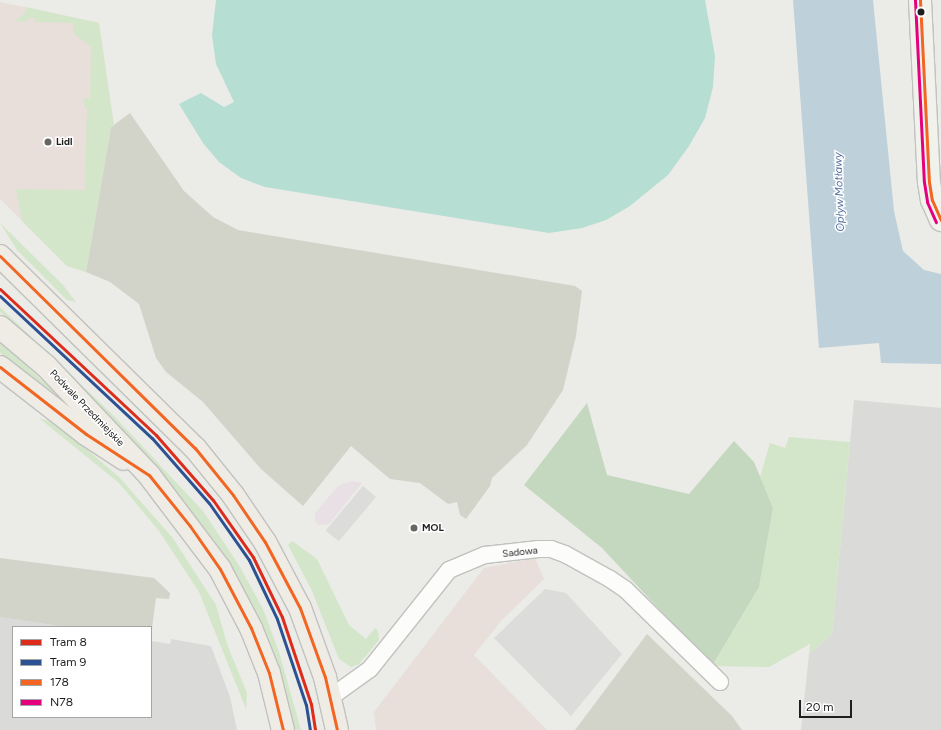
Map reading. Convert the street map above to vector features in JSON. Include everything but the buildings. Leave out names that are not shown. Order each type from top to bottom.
[{"type":"main road","points":[[0,256],[195,448],[234,495],[265,542],[300,608],[331,697],[337,730]]},
{"type":"main road","name":"Podwale Przedmiejskie","points":[[0,327],[46,366],[149,475],[220,569],[251,628],[269,673],[283,730]]},
{"type":"main road","points":[[0,367],[86,434],[149,475]]},
{"type":"street","points":[[920,0],[929,182],[932,200],[941,220]]},
{"type":"street","name":"Sadowa","points":[[331,697],[370,669],[449,570],[485,555],[539,549],[551,549],[564,554],[610,579],[625,589],[720,682]]},
{"type":"shaded area","points":[[0,2],[99,23],[114,126],[111,127],[86,272],[67,266],[0,199]]},
{"type":"shaded area","points":[[130,113],[184,191],[213,217],[238,230],[575,286],[582,291],[576,336],[563,390],[527,445],[492,478],[490,486],[466,519],[460,515],[457,502],[448,504],[420,483],[390,479],[351,446],[303,506],[261,469],[203,402],[166,372],[156,358],[139,304],[110,282],[86,272],[111,127]]},
{"type":"shaded area","points":[[854,400],[941,408],[941,730],[801,730],[809,654],[832,634]]},
{"type":"shaded area","points":[[352,481],[362,483],[329,524],[318,525],[315,521],[315,513],[338,486]]},
{"type":"shaded area","points":[[363,486],[376,497],[339,541],[326,530]]},
{"type":"shaded area","points":[[0,558],[154,578],[170,593],[169,599],[156,598],[152,628],[152,626],[58,626],[0,617]]},
{"type":"shaded area","points":[[535,558],[544,579],[501,621],[474,655],[547,730],[376,730],[374,712],[484,568]]},
{"type":"shaded area","points":[[545,589],[566,593],[622,654],[571,716],[494,638]]},
{"type":"shaded area","points":[[0,617],[58,626],[12,626],[12,718],[152,718],[152,641],[170,644],[171,639],[211,646],[230,697],[237,730],[0,730]]},
{"type":"shaded area","points":[[647,634],[732,716],[742,730],[575,730]]},
{"type":"green space","points":[[216,0],[705,0],[715,56],[713,87],[705,118],[689,146],[668,175],[630,206],[606,220],[582,228],[549,233],[265,187],[241,178],[219,162],[203,143],[179,104],[201,93],[224,107],[234,102],[216,64],[212,35]]},
{"type":"green space","points":[[26,7],[99,23],[114,126],[111,127],[86,272],[67,266],[22,221],[16,189],[85,190],[87,107],[84,107],[84,99],[90,98],[91,47],[73,33],[73,23],[35,22],[35,18],[28,18],[27,22],[15,21],[25,13]]},
{"type":"green space","points":[[0,223],[63,285],[76,302],[67,300],[17,250]]},
{"type":"green space","points":[[0,307],[62,366],[0,312]]},
{"type":"green space","points":[[0,343],[13,353],[63,400],[0,353]]},
{"type":"green space","points":[[66,370],[114,416],[203,511],[240,567],[263,609],[279,652],[301,730],[293,730],[222,556],[205,531],[129,437]]},
{"type":"green space","points":[[587,403],[607,475],[689,494],[734,441],[754,462],[773,508],[759,587],[712,666],[602,548],[524,485]]},
{"type":"green space","points":[[39,418],[56,423],[119,477],[172,537],[216,605],[227,644],[247,693],[246,709],[199,592],[159,531],[119,483]]},
{"type":"green space","points":[[789,437],[850,442],[832,634],[809,654],[810,644],[769,667],[712,666],[759,587],[773,508],[760,477],[770,443],[785,448]]},
{"type":"green space","points":[[292,541],[317,559],[349,625],[366,639],[375,628],[378,631],[379,640],[359,664],[351,667],[339,659],[312,591],[288,545]]},
{"type":"water","name":"Opływ Motławy","points":[[793,0],[873,0],[894,211],[903,251],[924,270],[941,274],[941,364],[881,363],[879,343],[819,348]]},
{"type":"tram line","name":"8","points":[[0,289],[156,435],[213,500],[253,557],[282,617],[311,704],[315,730]]},
{"type":"tram line","name":"9","points":[[0,296],[152,438],[209,503],[249,560],[277,619],[306,705],[310,730]]},
{"type":"transit line","name":"N78","points":[[915,0],[924,182],[927,202],[936,222]]},
{"type":"transit line","name":"178","points":[[920,0],[929,182],[932,200],[941,220]]},
{"type":"transit line","name":"178","points":[[0,256],[195,448],[233,495],[265,542],[300,608],[325,677],[337,730]]},
{"type":"transit line","name":"178","points":[[0,367],[86,434],[149,475],[190,526],[220,569],[251,628],[269,673],[283,730]]},
{"type":"place","name":"Lidl","points":[[48,142]]},
{"type":"place","name":"MOL","points":[[414,528]]}]
